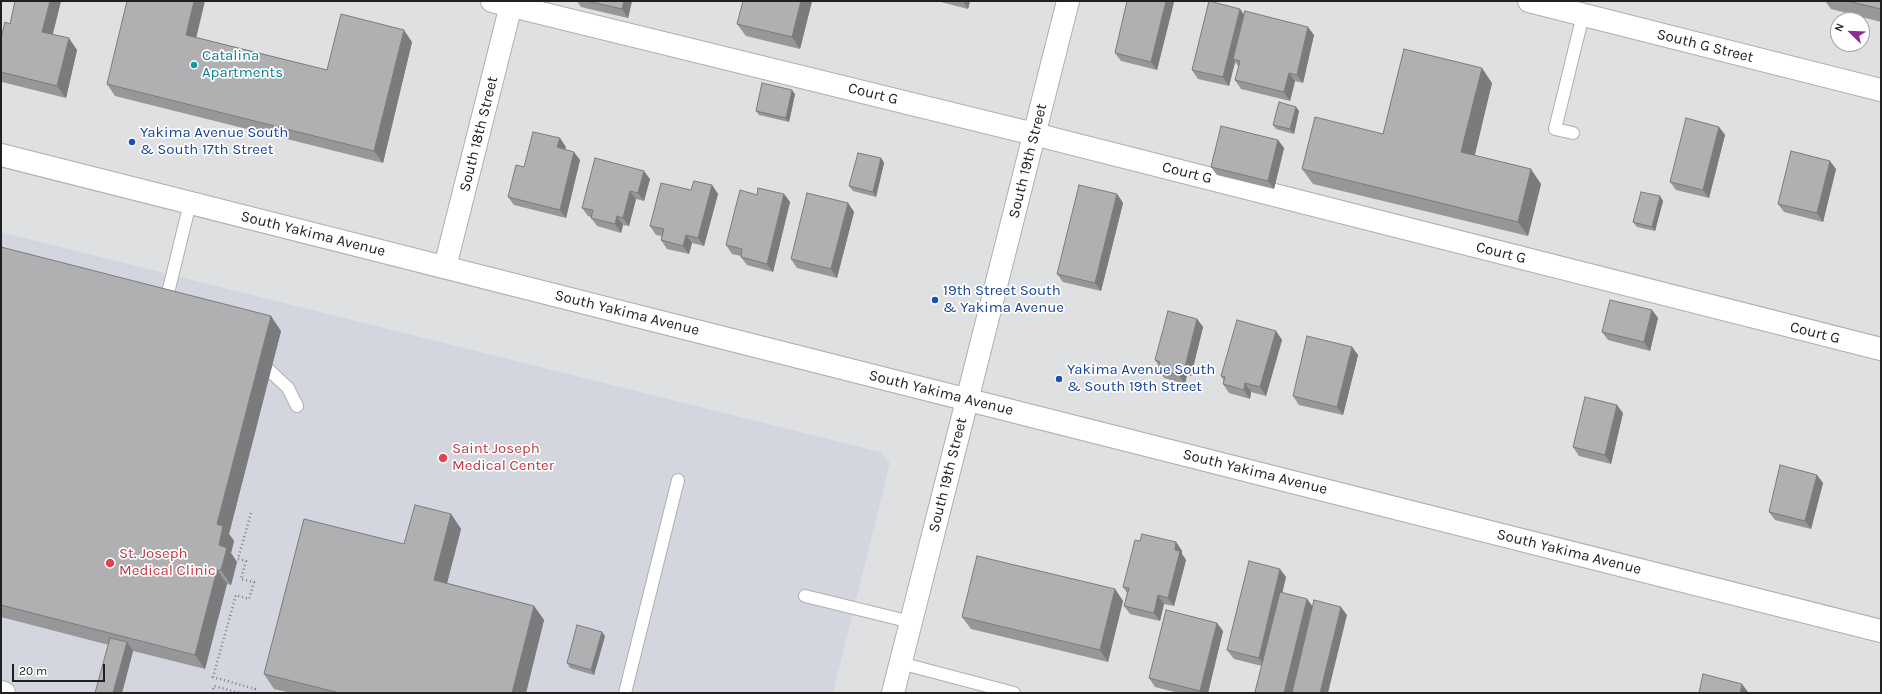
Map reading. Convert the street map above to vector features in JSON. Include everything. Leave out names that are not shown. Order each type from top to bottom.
[{"type":"main road","name":"South 19th Street","points":[[893,693],[1068,1]]},
{"type":"main road","name":"South G Street","points":[[1529,1],[1881,90]]},
{"type":"main road","name":"Court G","points":[[505,3],[1034,134],[1881,350]]},
{"type":"main road","name":"South 18th Street","points":[[445,267],[505,3]]},
{"type":"main road","name":"South Yakima Avenue","points":[[1,155],[1881,631]]},
{"type":"lane","points":[[1573,133],[1555,129],[1583,15]]},
{"type":"lane","points":[[166,301],[190,203]]},
{"type":"lane","points":[[270,371],[288,388],[297,406]]},
{"type":"lane","points":[[625,693],[678,480]]},
{"type":"lane","points":[[805,596],[911,622]]},
{"type":"lane","points":[[900,663],[1014,693]]},
{"type":"path","points":[[251,512],[238,559],[246,561],[241,579],[254,582],[249,599],[236,595],[213,677],[255,689],[254,693]]},
{"type":"path","points":[[212,693],[214,686],[240,693]]},
{"type":"shaded area","name":"Saint Joseph Medical Center","points":[[1,232],[880,452],[890,463],[833,693],[1,693]]},
{"type":"building","points":[[15,1],[50,1],[42,32],[69,38],[57,86],[1,72],[1,38],[5,22],[10,24]]},
{"type":"building","name":"Catalina Apartments","points":[[127,1],[194,1],[186,35],[327,70],[341,14],[404,30],[374,151],[107,84]]},
{"type":"building","points":[[587,1],[624,1],[622,9]]},
{"type":"building","points":[[743,1],[801,1],[792,37],[737,24]]},
{"type":"building","points":[[1127,1],[1166,1],[1151,62],[1115,53]]},
{"type":"building","points":[[1209,1],[1240,9],[1223,77],[1192,70]]},
{"type":"building","points":[[1847,1],[1881,1],[1881,9]]},
{"type":"building","points":[[1245,11],[1308,27],[1297,75],[1289,73],[1284,92],[1235,80],[1240,61],[1233,59]]},
{"type":"building","points":[[1404,49],[1482,68],[1461,152],[1531,169],[1518,222],[1302,169],[1315,117],[1383,134]]},
{"type":"building","points":[[762,83],[792,90],[786,118],[756,111]]},
{"type":"building","points":[[1279,102],[1296,107],[1290,129],[1273,125]]},
{"type":"building","points":[[1686,118],[1719,127],[1703,190],[1670,182]]},
{"type":"building","points":[[1221,126],[1278,140],[1268,181],[1211,167]]},
{"type":"building","points":[[533,132],[560,138],[557,147],[574,152],[560,210],[508,197],[516,165],[524,167]]},
{"type":"building","points":[[1791,151],[1830,161],[1817,213],[1778,204]]},
{"type":"building","points":[[858,153],[881,158],[873,192],[849,186]]},
{"type":"building","points":[[595,158],[644,171],[638,193],[630,191],[623,218],[617,216],[615,224],[591,218],[593,210],[582,208]]},
{"type":"building","points":[[694,181],[712,185],[698,238],[686,235],[683,246],[661,240],[664,229],[650,226],[661,183],[691,190]]},
{"type":"building","points":[[1079,185],[1117,194],[1095,283],[1057,274]]},
{"type":"building","points":[[758,188],[784,194],[767,264],[741,257],[742,249],[726,245],[740,190],[757,195]]},
{"type":"building","points":[[1641,192],[1660,196],[1652,227],[1633,222]]},
{"type":"building","points":[[807,193],[848,203],[831,269],[791,259]]},
{"type":"building","points":[[1,247],[271,316],[217,524],[223,526],[219,545],[227,548],[221,570],[217,570],[195,655],[1,605]]},
{"type":"building","points":[[1610,300],[1652,310],[1644,342],[1602,332]]},
{"type":"building","points":[[1168,311],[1197,319],[1185,367],[1181,366],[1179,375],[1158,369],[1160,362],[1155,360]]},
{"type":"building","points":[[1237,320],[1276,331],[1260,387],[1245,383],[1244,390],[1223,384],[1225,377],[1221,376]]},
{"type":"building","points":[[1307,336],[1352,347],[1337,407],[1293,396]]},
{"type":"building","points":[[1585,397],[1617,405],[1605,455],[1573,447]]},
{"type":"building","points":[[1780,465],[1817,475],[1805,521],[1769,512]]},
{"type":"building","points":[[415,505],[451,514],[434,580],[534,606],[512,693],[340,693],[264,674],[304,519],[404,544]]},
{"type":"building","points":[[1142,534],[1176,542],[1175,550],[1180,551],[1168,598],[1158,595],[1154,613],[1124,606],[1129,588],[1123,587],[1135,540],[1140,541]]},
{"type":"building","points":[[977,556],[1115,589],[1100,650],[962,617]]},
{"type":"building","points":[[1249,561],[1280,569],[1259,658],[1227,650]]},
{"type":"building","points":[[1280,592],[1307,599],[1284,693],[1258,693],[1255,692]]},
{"type":"building","points":[[1314,600],[1341,607],[1320,693],[1292,693]]},
{"type":"building","points":[[1166,610],[1217,623],[1200,691],[1149,678]]},
{"type":"building","points":[[577,625],[602,632],[591,670],[567,663]]},
{"type":"building","points":[[110,638],[127,642],[113,693],[95,693]]},
{"type":"building","points":[[1703,674],[1742,684],[1740,693],[1699,693]]},
{"type":"place","name":"Catalina Apartments","points":[[194,65]]},
{"type":"place","name":"Yakima Avenue South & South 17th Street","points":[[132,142]]},
{"type":"place","name":"19th Street South & Yakima Avenue","points":[[935,300]]},
{"type":"place","name":"Yakima Avenue South & South 19th Street","points":[[1059,379]]},
{"type":"place","name":"Saint Joseph Medical Center","points":[[443,458]]},
{"type":"place","name":"St. Joseph Medical Clinic","points":[[110,563]]}]
